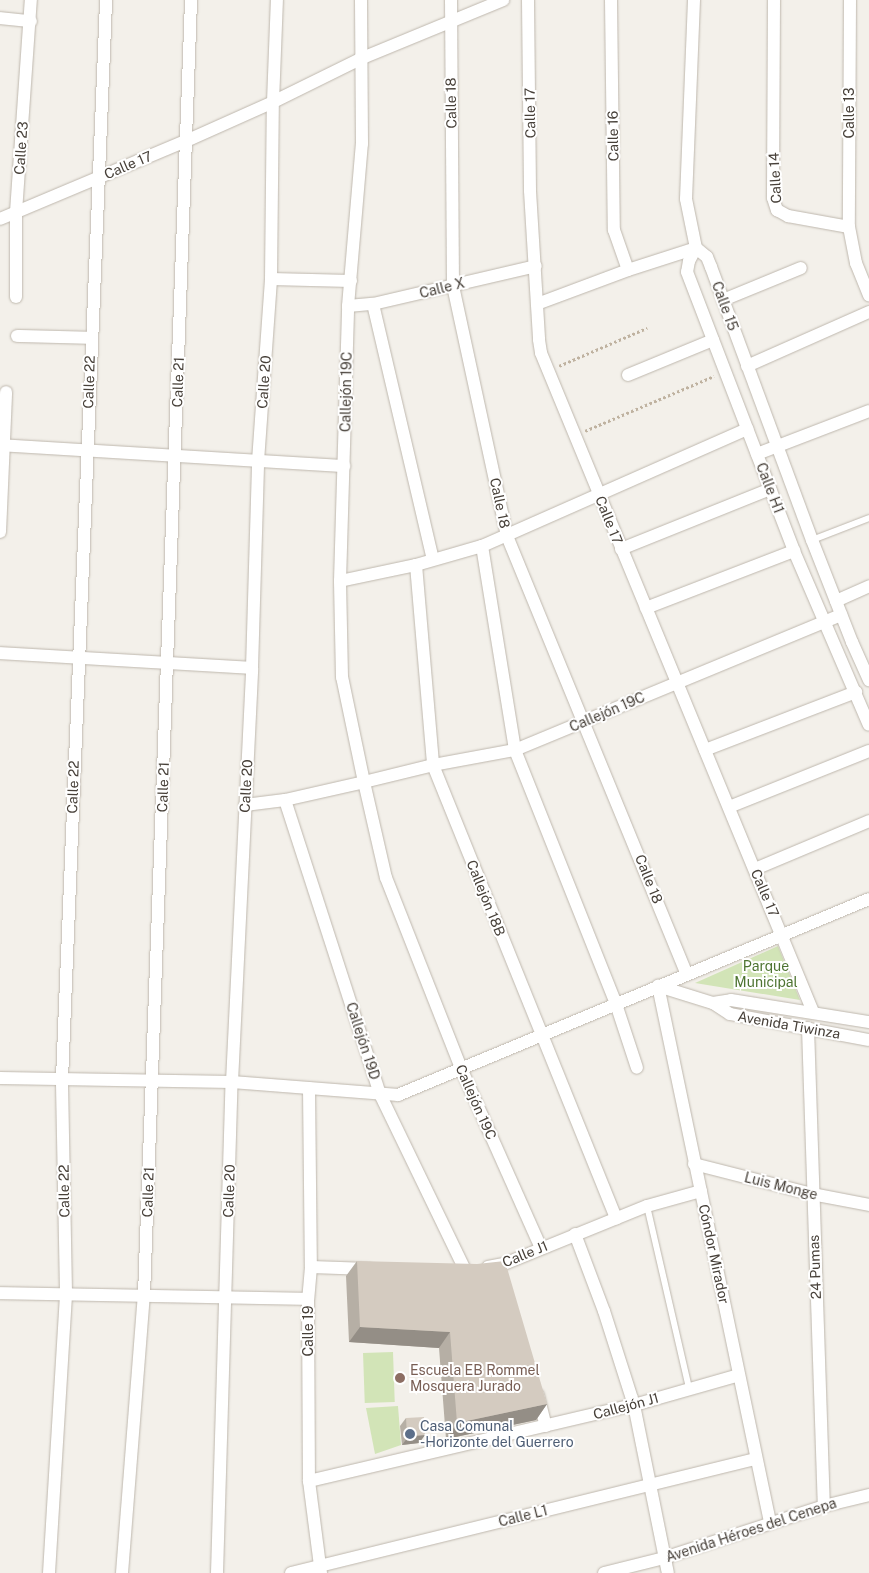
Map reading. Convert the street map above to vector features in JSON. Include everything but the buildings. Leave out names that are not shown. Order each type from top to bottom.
[{"type":"street","name":"Calle 23","points":[[16,297],[16,212],[32,0]]},
{"type":"street","name":"Calle 22","points":[[49,1573],[66,1292],[62,1079],[77,658],[106,0]]},
{"type":"street","name":"Calle 21","points":[[122,1573],[144,1295],[191,0]]},
{"type":"street","name":"Calle 20","points":[[217,1573],[232,1082],[252,668],[258,461],[271,279],[273,102],[277,0]]},
{"type":"street","name":"Callejón 19C","points":[[361,0],[362,144],[348,306],[340,581],[342,677],[386,878],[461,1068],[541,1248]]},
{"type":"street","name":"Calle 18","points":[[451,0],[453,286],[507,536],[687,974]]},
{"type":"street","name":"Calle 17","points":[[0,219],[186,141],[273,102],[360,59],[450,24],[502,0]]},
{"type":"street","name":"Calle 17","points":[[528,0],[530,191],[539,340],[548,370],[813,1012]]},
{"type":"street","name":"Calle 16","points":[[611,0],[614,230],[628,270]]},
{"type":"street","name":"Calle 15","points":[[694,0],[686,199],[696,248],[707,257],[836,601]]},
{"type":"street","name":"Calle 14","points":[[774,0],[774,198],[777,210],[788,216],[849,227]]},
{"type":"street","name":"Calle 13","points":[[849,227],[850,0]]},
{"type":"street","points":[[0,18],[31,21]]},
{"type":"street","points":[[849,227],[856,263],[869,295]]},
{"type":"street","points":[[537,304],[628,270],[696,248]]},
{"type":"street","name":"Calle H1","points":[[696,248],[689,261],[688,272],[794,551],[869,725]]},
{"type":"street","name":"Calle X","points":[[348,306],[373,304],[536,266]]},
{"type":"street","points":[[723,300],[801,268]]},
{"type":"street","points":[[271,279],[351,281]]},
{"type":"street","points":[[373,304],[433,559]]},
{"type":"street","points":[[747,366],[869,312]]},
{"type":"street","points":[[17,336],[91,338]]},
{"type":"street","points":[[628,374],[714,340]]},
{"type":"street","points":[[0,532],[2,445],[6,392]]},
{"type":"street","points":[[756,454],[869,411]]},
{"type":"street","points":[[340,581],[416,564],[482,546],[747,429]]},
{"type":"street","points":[[2,445],[344,466]]},
{"type":"street","points":[[621,549],[770,489]]},
{"type":"street","points":[[482,546],[515,750],[616,1004],[637,1068]]},
{"type":"street","points":[[646,608],[794,551]]},
{"type":"street","name":"Callejón 18B","points":[[416,564],[433,765],[616,1218]]},
{"type":"street","points":[[869,586],[836,601],[869,680]]},
{"type":"street","name":"Callejón 19C","points":[[364,782],[433,765],[515,750],[841,615]]},
{"type":"street","points":[[0,653],[252,668]]},
{"type":"street","points":[[705,750],[856,692]]},
{"type":"street","points":[[729,807],[869,751]]},
{"type":"street","points":[[245,806],[285,800],[364,782]]},
{"type":"street","name":"Callejón 19D","points":[[285,800],[380,1094],[466,1272]]},
{"type":"street","points":[[754,869],[869,820]]},
{"type":"street","points":[[0,1078],[232,1082],[398,1095],[869,899]]},
{"type":"street","name":"Avenida Tiwinza","points":[[658,986],[713,1003],[730,1014],[869,1040]]},
{"type":"street","name":"Cóndor Mirador","points":[[658,986],[770,1522]]},
{"type":"street","name":"Avenida Tiwinza","points":[[713,1003],[732,1000],[869,1022]]},
{"type":"street","name":"24 Pumas","points":[[808,1028],[812,1194],[824,1506]]},
{"type":"street","name":"Calle 19","points":[[309,1088],[311,1267],[308,1299],[309,1481],[320,1569]]},
{"type":"street","name":"Luis Monge","points":[[694,1164],[812,1194],[869,1204]]},
{"type":"street","name":"Calle J1","points":[[447,1271],[466,1272],[505,1269],[541,1248],[575,1234],[647,1206],[701,1191]]},
{"type":"street","points":[[575,1234],[604,1311],[634,1405],[668,1573]]},
{"type":"street","points":[[311,1267],[379,1269]]},
{"type":"street","points":[[0,1293],[66,1292],[308,1299]]},
{"type":"street","name":"Callejón J1","points":[[309,1481],[634,1405],[738,1374]]},
{"type":"street","points":[[534,1379],[546,1426]]},
{"type":"street","name":"Calle L1","points":[[290,1573],[320,1569],[756,1459]]},
{"type":"street","name":"Avenida Héroes del Cenepa","points":[[604,1573],[664,1558],[770,1522],[869,1495]]},
{"type":"lane","points":[[812,540],[869,518]]},
{"type":"lane","points":[[647,1206],[689,1388]]},
{"type":"path","points":[[548,370],[647,328]]},
{"type":"path","points":[[575,435],[725,371]]},
{"type":"green space","name":"Parque Municipal","points":[[778,946],[800,1000],[695,983]]},
{"type":"green space","points":[[393,1352],[395,1402],[365,1403],[363,1353]]},
{"type":"green space","points":[[398,1406],[401,1445],[375,1454],[366,1408]]},
{"type":"place","name":"Escuela EB Rommel Mosquera Jurado","points":[[400,1378]]},
{"type":"place","name":"Casa Comunal -Horizonte del Guerrero","points":[[410,1434]]}]
